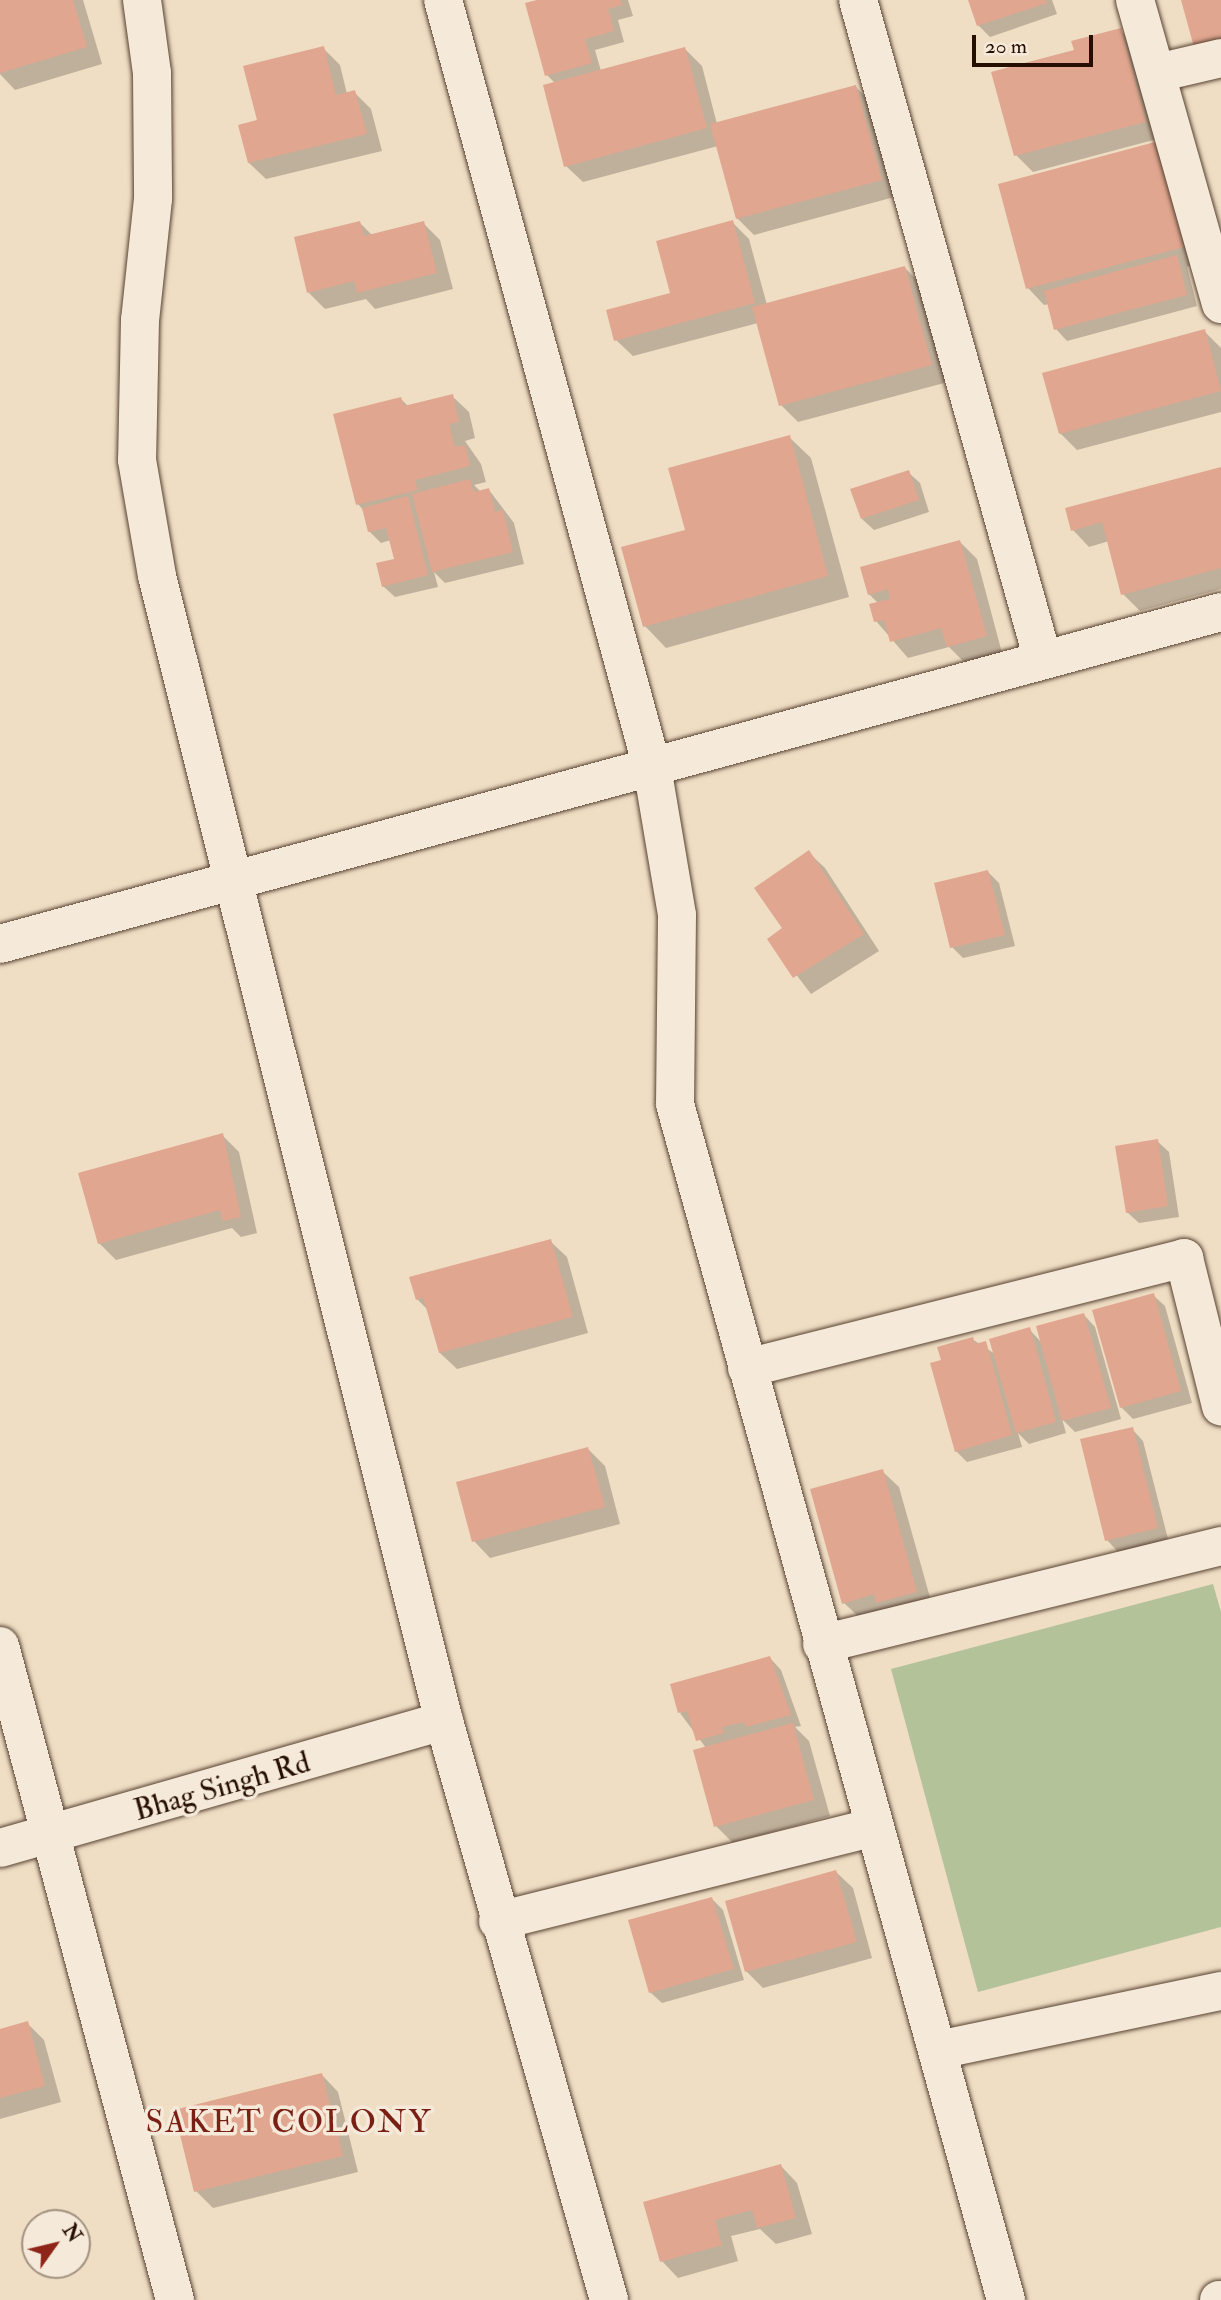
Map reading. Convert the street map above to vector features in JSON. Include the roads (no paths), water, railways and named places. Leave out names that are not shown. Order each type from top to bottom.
[{"type":"street","points":[[142,0],[152,73],[153,199],[140,320],[137,460],[157,576],[230,883],[444,1721],[498,1921],[609,2300]]},
{"type":"street","points":[[443,0],[652,767],[677,915],[675,1104],[822,1644],[1006,2300]]},
{"type":"street","points":[[858,0],[1043,660]]},
{"type":"street","points":[[1135,0],[1221,304]]},
{"type":"street","points":[[1157,73],[1221,58]]},
{"type":"street","points":[[0,944],[1221,612]]},
{"type":"street","points":[[747,1368],[1184,1258],[1221,1406]]},
{"type":"street","points":[[822,1644],[1221,1546]]},
{"type":"street","points":[[0,1646],[54,1836],[175,2300]]},
{"type":"street","name":"Bhag Singh Rd","points":[[0,1848],[54,1836],[444,1721]]},
{"type":"street","points":[[498,1921],[874,1827]]},
{"type":"street","points":[[938,2050],[1221,1991]]},
{"type":"district","name":"SAKET COLONY","points":[[289,2122]]}]
